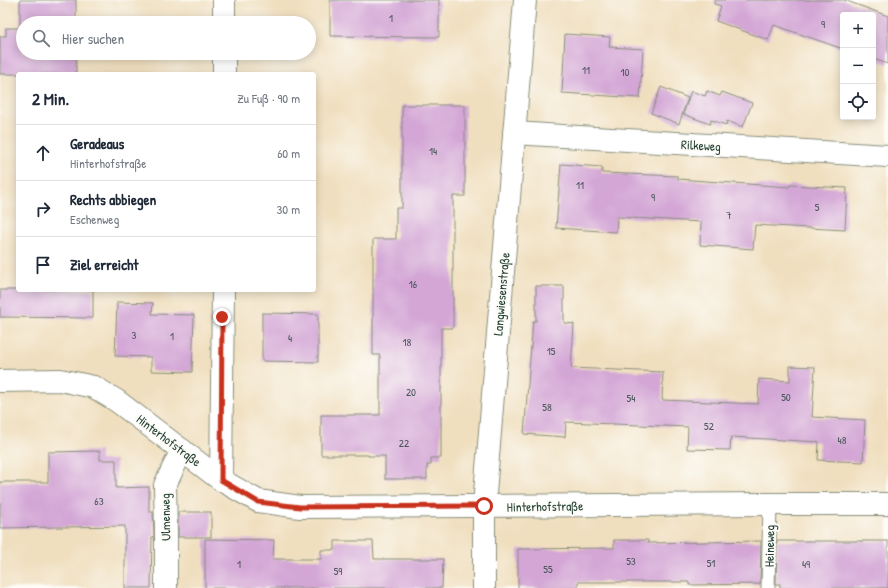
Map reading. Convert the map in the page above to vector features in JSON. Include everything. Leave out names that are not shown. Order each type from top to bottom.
[{"type":"street","points":[[224,0],[224,16]]},
{"type":"street","name":"Langwiesenstraße","points":[[484,588],[484,506],[524,0]]},
{"type":"street","points":[[224,60],[224,72]]},
{"type":"street","name":"Rilkeweg","points":[[514,134],[888,156]]},
{"type":"street","points":[[221,480],[223,292]]},
{"type":"street","name":"Hinterhofstraße","points":[[0,381],[60,380],[94,387],[117,401],[221,480],[258,502],[300,507],[888,504]]},
{"type":"street","name":"Ulmenweg","points":[[166,588],[165,485],[182,450]]},
{"type":"lane","name":"Heineweg","points":[[768,588],[770,504]]},
{"type":"building","points":[[20,0],[76,0],[76,16],[20,16]]},
{"type":"building","points":[[330,0],[439,0],[439,37],[330,36]]},
{"type":"building","points":[[715,0],[844,0],[888,16],[888,64],[876,60],[876,12],[840,12],[840,48],[774,25],[768,40],[716,21],[721,6],[714,4]]},
{"type":"building","points":[[6,28],[16,28],[16,60],[76,60],[76,72],[16,72],[16,74],[0,74],[0,36],[6,36]]},
{"type":"building","points":[[565,34],[610,37],[609,47],[643,49],[640,98],[562,93]]},
{"type":"building","points":[[661,87],[688,98],[679,124],[651,113]]},
{"type":"building","points":[[691,91],[705,96],[707,91],[720,96],[722,92],[752,103],[743,127],[727,121],[726,125],[711,120],[710,124],[683,114]]},
{"type":"building","points":[[402,105],[465,105],[465,196],[453,196],[453,328],[441,328],[441,458],[431,458],[431,465],[427,465],[427,479],[385,479],[385,456],[321,455],[321,415],[380,415],[380,355],[373,355],[373,239],[396,239],[396,208],[402,208]]},
{"type":"building","points":[[561,164],[602,167],[602,173],[678,176],[678,179],[789,187],[790,185],[847,188],[845,230],[755,225],[753,249],[700,245],[701,222],[617,217],[616,232],[556,228]]},
{"type":"building","points":[[536,286],[564,286],[564,323],[574,324],[571,368],[663,372],[662,400],[758,404],[759,379],[790,381],[790,366],[815,367],[812,417],[865,420],[863,462],[818,460],[819,442],[731,437],[730,450],[687,449],[688,427],[566,422],[565,437],[524,434],[533,321],[536,321]]},
{"type":"building","points":[[0,290],[16,290],[16,292],[93,292],[93,318],[0,317]]},
{"type":"building","points":[[117,302],[153,303],[152,314],[194,315],[192,372],[151,371],[151,357],[115,356]]},
{"type":"building","points":[[262,313],[318,314],[318,362],[262,361]]},
{"type":"building","points":[[100,451],[100,460],[116,460],[116,488],[149,487],[149,512],[153,512],[154,537],[152,537],[151,588],[125,588],[125,526],[0,528],[0,482],[48,482],[48,452]]},
{"type":"building","points":[[178,512],[211,512],[211,537],[178,537]]},
{"type":"building","points":[[205,539],[274,540],[273,559],[321,559],[321,550],[335,550],[335,541],[373,541],[374,559],[443,559],[442,588],[205,588]]},
{"type":"building","points":[[614,540],[648,540],[648,543],[761,541],[760,584],[689,585],[689,582],[578,582],[578,588],[518,588],[518,549],[614,548]]},
{"type":"building","points":[[777,541],[888,541],[888,588],[780,588],[780,584],[776,584]]},
{"type":"route","points":[[222,317],[221,480],[258,502],[300,507],[484,506]]}]
